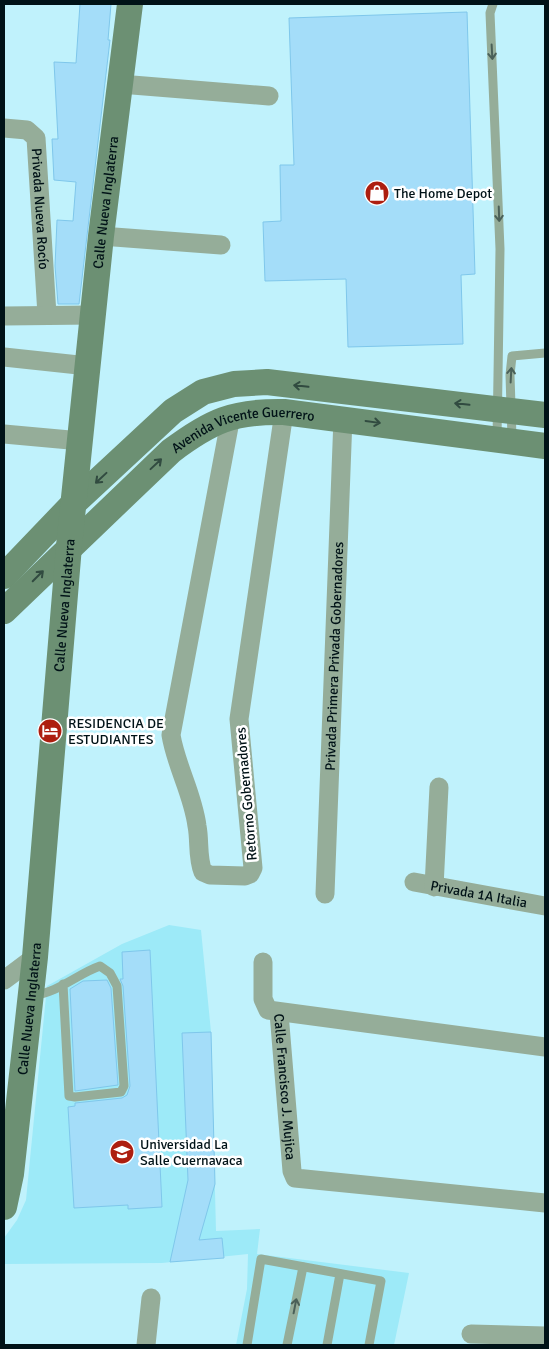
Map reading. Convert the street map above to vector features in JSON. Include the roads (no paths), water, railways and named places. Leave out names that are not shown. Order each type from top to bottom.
[{"type":"main road","name":"Calle Nueva Inglaterra","points":[[4,1207],[7,1170],[31,995],[69,546],[101,236],[130,4]]},
{"type":"main road","points":[[5,572],[75,502],[173,411],[203,392],[234,384],[267,382],[545,415]]},
{"type":"main road","name":"Avenida Vicente Guerrero","points":[[4,611],[69,546],[170,451],[199,430],[231,416],[254,412],[284,412],[343,418],[545,446]]},
{"type":"street","points":[[120,84],[269,96]]},
{"type":"street","name":"Privada Nueva Rocío","points":[[4,128],[27,130],[36,138],[46,316]]},
{"type":"street","points":[[101,236],[221,245]]},
{"type":"street","points":[[4,316],[93,315]]},
{"type":"street","points":[[4,357],[88,366]]},
{"type":"street","name":"Retorno Gobernadores","points":[[231,416],[171,735],[174,754],[197,825],[199,864],[203,872],[210,875],[245,876],[250,874],[253,868],[239,719],[284,412]]},
{"type":"street","name":"Privada Primera Privada Gobernadores","points":[[325,894],[343,418]]},
{"type":"street","points":[[4,434],[81,441]]},
{"type":"street","points":[[434,887],[439,787]]},
{"type":"street","name":"Privada 1A Italia","points":[[414,882],[545,906]]},
{"type":"street","points":[[4,980],[35,956]]},
{"type":"street","points":[[262,962],[263,999],[268,1010],[279,1013]]},
{"type":"street","name":"Calle Francisco J. Mujica","points":[[545,1047],[279,1013],[292,1171],[295,1178],[545,1203]]},
{"type":"street","points":[[146,1345],[151,1298]]},
{"type":"street","points":[[471,1334],[545,1336]]},
{"type":"lane","points":[[491,7],[505,440]]},
{"type":"lane","points":[[505,440],[504,409],[512,356],[545,353]]},
{"type":"lane","points":[[31,995],[46,994],[84,971],[100,966],[110,973],[116,986],[124,1086],[120,1092],[75,1098],[68,1096],[63,984]]},
{"type":"lane","points":[[247,1345],[261,1260],[381,1281],[369,1345]]},
{"type":"lane","points":[[287,1345],[303,1267]]},
{"type":"lane","points":[[328,1345],[340,1274]]},
{"type":"place","name":"The Home Depot","points":[[377,193]]},
{"type":"place","name":"RESIDENCIA DE ESTUDIANTES","points":[[50,731]]},
{"type":"place","name":"Universidad La Salle Cuernavaca","points":[[122,1152]]}]
